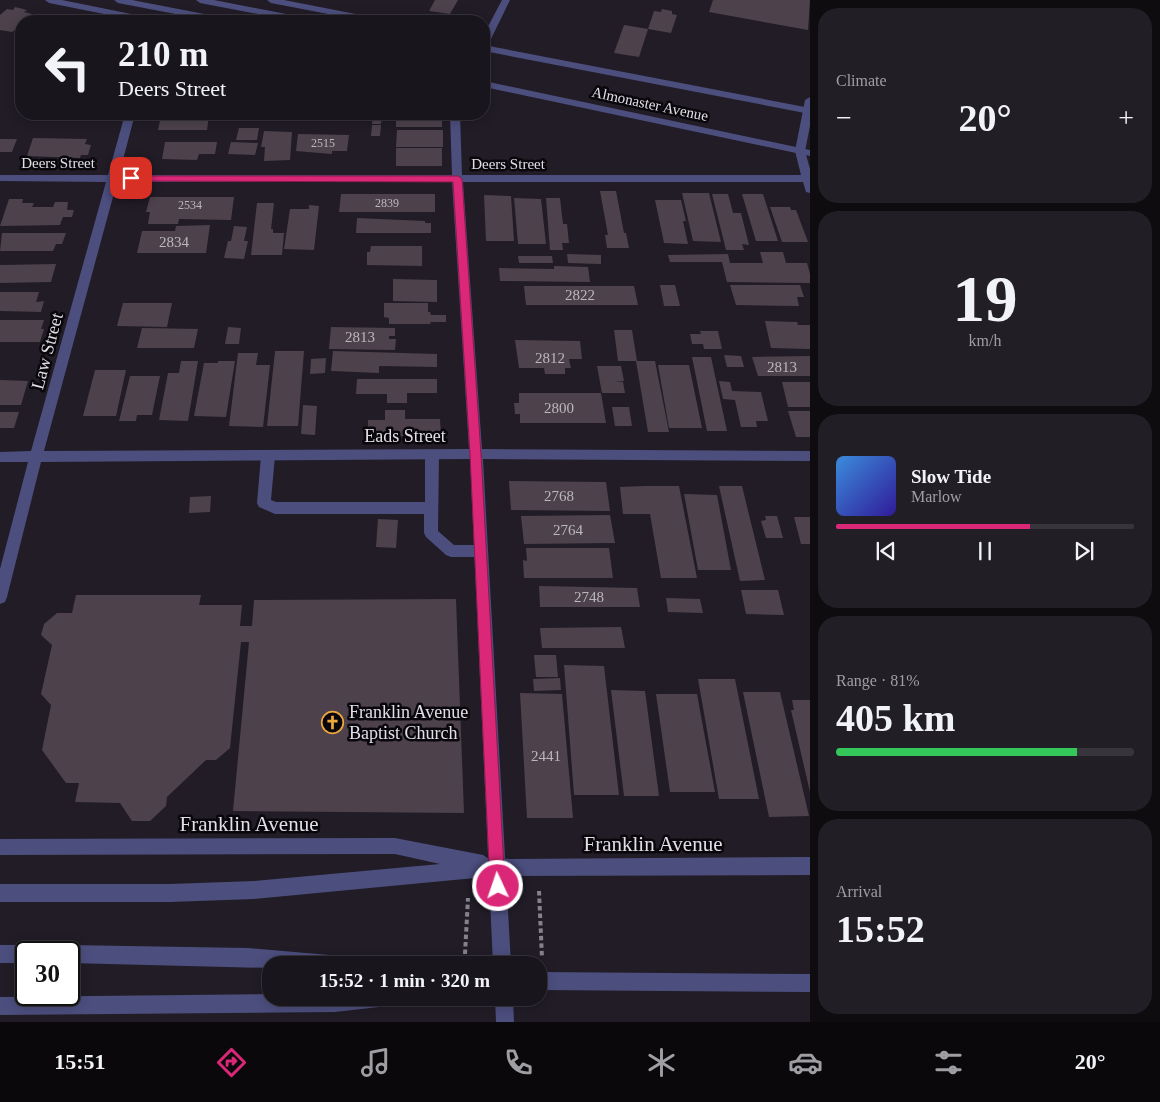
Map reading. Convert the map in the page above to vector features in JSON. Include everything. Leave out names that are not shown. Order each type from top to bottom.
[{"type":"street","points":[[49,0],[122,15]]},
{"type":"street","points":[[118,0],[194,15]]},
{"type":"street","points":[[200,0],[271,15]]},
{"type":"street","points":[[271,0],[346,15]]},
{"type":"street","points":[[490,31],[506,0]]},
{"type":"street","name":"Almonaster Avenue","points":[[490,49],[809,107]]},
{"type":"street","name":"Almonaster Avenue","points":[[490,85],[805,152]]},
{"type":"street","points":[[809,107],[805,152],[809,183]]},
{"type":"street","name":"Law Street","points":[[0,598],[36,457],[128,120]]},
{"type":"street","points":[[456,120],[458,179],[476,454],[501,956]]},
{"type":"street","name":"Deers Street","points":[[0,178],[458,179],[809,183]]},
{"type":"street","name":"Eads Street","points":[[0,457],[476,454],[810,456]]},
{"type":"street","points":[[432,455],[431,533],[451,551],[480,551]]},
{"type":"street","points":[[268,456],[264,504],[275,508],[431,508]]},
{"type":"street","name":"Franklin Avenue","points":[[0,847],[395,846],[496,866]]},
{"type":"street","name":"Franklin Avenue","points":[[0,893],[170,893],[254,890],[496,866],[810,866]]},
{"type":"street","points":[[0,954],[15,954]]},
{"type":"street","points":[[80,954],[162,954],[262,958]]},
{"type":"street","points":[[547,972],[810,984]]},
{"type":"street","points":[[0,1006],[262,1004]]},
{"type":"street","points":[[504,1006],[505,1022]]},
{"type":"path","points":[[539,891],[541,956]]},
{"type":"path","points":[[465,954],[468,898]]},
{"type":"building","points":[[435,0],[458,0],[450,14],[429,11]]},
{"type":"building","points":[[713,0],[810,0],[808,30],[709,12]]},
{"type":"building","points":[[15,7],[27,10],[24,12],[32,14],[15,15],[15,30],[12,32],[0,30],[0,15],[7,9],[13,10]]},
{"type":"building","points":[[662,9],[672,11],[672,14],[677,15],[671,33],[648,29],[654,11],[661,12]]},
{"type":"building","points":[[624,25],[648,29],[639,57],[614,53]]},
{"type":"building","points":[[160,120],[208,120],[207,130],[158,130]]},
{"type":"building","points":[[372,120],[381,120],[381,124],[372,124]]},
{"type":"building","points":[[396,120],[442,120],[442,127],[396,127]]},
{"type":"building","points":[[372,125],[381,125],[380,136],[371,136]]},
{"type":"building","points":[[239,128],[259,128],[257,140],[236,140]]},
{"type":"building","points":[[397,130],[443,130],[443,147],[396,147]]},
{"type":"building","points":[[264,131],[292,132],[290,160],[264,161],[265,147],[261,147]]},
{"type":"building","points":[[298,134],[349,135],[347,151],[332,151],[332,154],[296,151]]},
{"type":"building","points":[[33,138],[87,139],[85,144],[91,145],[88,155],[81,155],[80,158],[27,156]]},
{"type":"building","points":[[0,139],[17,139],[12,152],[0,152]]},
{"type":"building","points":[[165,142],[217,142],[215,154],[199,154],[197,160],[162,159]]},
{"type":"building","points":[[231,142],[258,143],[255,155],[228,154]]},
{"type":"building","points":[[396,148],[442,148],[442,166],[396,166]]},
{"type":"building","points":[[600,191],[616,191],[624,233],[626,233],[629,248],[607,248],[605,235],[608,235]]},
{"type":"building","points":[[682,193],[709,193],[721,242],[693,241]]},
{"type":"building","points":[[341,194],[435,194],[435,212],[339,212]]},
{"type":"building","points":[[712,194],[728,194],[733,213],[741,213],[749,245],[742,244],[744,250],[726,250]]},
{"type":"building","points":[[742,194],[763,194],[778,241],[756,241]]},
{"type":"building","points":[[484,195],[511,196],[514,241],[486,241]]},
{"type":"building","points":[[150,197],[234,197],[231,220],[179,219],[178,224],[148,224],[150,212],[146,212]]},
{"type":"building","points":[[514,198],[541,199],[546,244],[518,244]]},
{"type":"building","points":[[546,198],[560,198],[563,224],[567,224],[569,243],[562,243],[563,250],[550,250]]},
{"type":"building","points":[[9,199],[23,199],[22,203],[34,203],[32,207],[53,207],[55,202],[68,202],[67,210],[74,210],[72,217],[63,217],[60,225],[0,226]]},
{"type":"building","points":[[655,200],[681,200],[686,221],[683,221],[688,244],[664,243]]},
{"type":"building","points":[[257,203],[274,203],[271,229],[273,229],[273,233],[284,233],[282,255],[251,255]]},
{"type":"building","points":[[309,205],[319,206],[314,250],[284,249],[290,209],[309,209]]},
{"type":"building","points":[[770,207],[790,207],[791,210],[796,210],[808,242],[782,242]]},
{"type":"building","points":[[357,218],[425,221],[425,223],[431,223],[431,233],[356,233]]},
{"type":"building","points":[[210,225],[206,253],[137,253],[142,231],[175,231],[176,226]]},
{"type":"building","points":[[234,226],[247,227],[244,241],[248,241],[244,259],[224,258],[228,241],[231,241]]},
{"type":"building","points":[[2,233],[66,233],[62,244],[56,244],[53,251],[0,251]]},
{"type":"building","points":[[371,246],[422,246],[422,266],[367,265],[367,252],[370,252]]},
{"type":"building","points":[[760,252],[783,252],[786,263],[807,263],[810,283],[727,282],[722,262],[670,262],[668,255],[728,254],[730,263],[763,263]]},
{"type":"building","points":[[567,254],[601,255],[601,264],[568,263]]},
{"type":"building","points":[[518,256],[552,256],[553,263],[519,263]]},
{"type":"building","points":[[56,264],[51,282],[0,283],[0,265]]},
{"type":"building","points":[[554,266],[588,267],[590,282],[500,281],[499,268],[554,269]]},
{"type":"building","points":[[393,279],[437,280],[437,302],[393,301]]},
{"type":"building","points":[[660,285],[675,285],[680,306],[664,306]]},
{"type":"building","points":[[730,285],[800,285],[804,297],[797,297],[799,306],[736,305]]},
{"type":"building","points":[[524,286],[634,286],[638,305],[526,305]]},
{"type":"building","points":[[0,292],[39,292],[36,302],[44,301],[41,312],[0,311]]},
{"type":"building","points":[[123,303],[172,303],[167,327],[117,326]]},
{"type":"building","points":[[384,303],[428,303],[428,312],[431,315],[446,315],[446,322],[389,324],[389,318],[384,317]]},
{"type":"building","points":[[0,320],[44,320],[41,329],[44,329],[40,342],[0,342]]},
{"type":"building","points":[[765,321],[797,322],[798,325],[810,325],[810,349],[771,348]]},
{"type":"building","points":[[228,327],[241,328],[239,344],[225,344]]},
{"type":"building","points":[[331,327],[395,328],[395,336],[389,336],[389,339],[396,339],[395,350],[329,349]]},
{"type":"building","points":[[142,328],[198,329],[194,348],[137,348]]},
{"type":"building","points":[[614,330],[632,330],[637,361],[618,361]]},
{"type":"building","points":[[700,331],[718,331],[722,349],[704,349],[703,344],[692,344],[690,334],[701,334]]},
{"type":"building","points":[[515,340],[580,341],[582,359],[569,359],[571,368],[565,368],[565,374],[545,374],[544,368],[519,368]]},
{"type":"building","points":[[275,351],[304,351],[298,426],[267,426]]},
{"type":"building","points":[[333,351],[437,354],[437,367],[379,366],[379,373],[331,371]]},
{"type":"building","points":[[238,353],[258,353],[256,365],[270,365],[263,427],[229,426]]},
{"type":"building","points":[[724,355],[741,356],[744,367],[727,367]]},
{"type":"building","points":[[810,356],[810,376],[758,376],[752,357]]},
{"type":"building","points":[[692,357],[711,357],[727,431],[707,431]]},
{"type":"building","points":[[326,358],[325,373],[310,374],[311,359]]},
{"type":"building","points":[[181,361],[198,361],[188,421],[159,420],[168,373],[179,373]]},
{"type":"building","points":[[218,361],[235,361],[226,417],[194,416],[204,363],[218,363]]},
{"type":"building","points":[[636,361],[655,361],[669,432],[648,432]]},
{"type":"building","points":[[658,365],[689,365],[702,428],[669,428]]},
{"type":"building","points":[[597,366],[621,366],[624,381],[614,382],[623,382],[625,393],[602,393]]},
{"type":"building","points":[[95,370],[126,370],[116,416],[83,416]]},
{"type":"building","points":[[130,376],[160,376],[152,415],[137,415],[136,421],[119,421]]},
{"type":"building","points":[[357,379],[437,379],[437,393],[407,393],[407,403],[387,403],[387,394],[356,394]]},
{"type":"building","points":[[0,380],[28,381],[21,405],[0,405]]},
{"type":"building","points":[[719,381],[730,382],[732,391],[761,392],[768,421],[756,421],[757,427],[741,427],[735,400],[723,399]]},
{"type":"building","points":[[782,382],[810,382],[810,407],[788,407]]},
{"type":"building","points":[[519,393],[601,393],[606,423],[520,423],[520,414],[515,414],[514,403],[519,403]]},
{"type":"building","points":[[303,405],[317,406],[315,435],[301,434]]},
{"type":"building","points":[[612,407],[629,407],[632,426],[615,426]]},
{"type":"building","points":[[385,410],[405,410],[405,419],[440,419],[441,436],[368,436],[368,420],[385,420]]},
{"type":"building","points":[[788,411],[810,411],[810,437],[796,437]]},
{"type":"building","points":[[0,412],[19,412],[14,428],[0,428]]},
{"type":"building","points":[[509,481],[606,482],[610,511],[511,510]]},
{"type":"building","points":[[679,486],[697,578],[661,578],[650,514],[623,514],[620,487]]},
{"type":"building","points":[[719,486],[742,486],[765,580],[740,581]]},
{"type":"building","points":[[684,494],[717,495],[731,570],[698,570]]},
{"type":"building","points":[[211,496],[210,512],[189,513],[190,497]]},
{"type":"building","points":[[610,515],[615,543],[524,544],[521,516]]},
{"type":"building","points":[[765,516],[777,516],[783,538],[766,538],[761,521],[766,520]]},
{"type":"building","points":[[794,517],[810,517],[810,544],[801,544]]},
{"type":"building","points":[[378,519],[398,520],[396,548],[376,547]]},
{"type":"building","points":[[526,548],[609,548],[613,578],[524,578],[523,560],[527,561]]},
{"type":"building","points":[[539,586],[637,588],[640,607],[540,607]]},
{"type":"building","points":[[741,590],[778,590],[784,615],[746,614]]},
{"type":"building","points":[[76,595],[201,595],[199,605],[242,605],[240,626],[252,626],[254,600],[456,599],[464,813],[233,811],[249,642],[241,642],[230,748],[216,760],[206,760],[167,797],[166,806],[150,821],[132,821],[120,803],[75,802],[79,783],[66,783],[42,750],[51,705],[41,694],[52,645],[41,635],[44,624],[57,613],[72,613]]},
{"type":"building","points":[[666,598],[700,599],[703,613],[668,612]]},
{"type":"building","points":[[621,627],[625,648],[542,648],[540,628]]},
{"type":"building","points":[[534,655],[556,655],[558,677],[536,677]]},
{"type":"building","points":[[564,665],[604,666],[619,795],[574,795]]},
{"type":"building","points":[[560,678],[561,690],[534,691],[533,679]]},
{"type":"building","points":[[698,679],[735,679],[759,799],[719,799]]},
{"type":"building","points":[[611,690],[645,691],[659,796],[624,796]]},
{"type":"building","points":[[743,692],[780,692],[809,816],[769,817]]},
{"type":"building","points":[[520,693],[562,694],[573,818],[527,818]]},
{"type":"building","points":[[656,694],[697,694],[715,792],[670,792]]},
{"type":"building","points":[[792,700],[810,700],[810,792],[791,710],[794,710]]},
{"type":"place","name":"Franklin Avenue Baptist Church","points":[[333,722]]},
{"type":"route","points":[[131,178],[458,179],[476,454],[498,886]]}]
